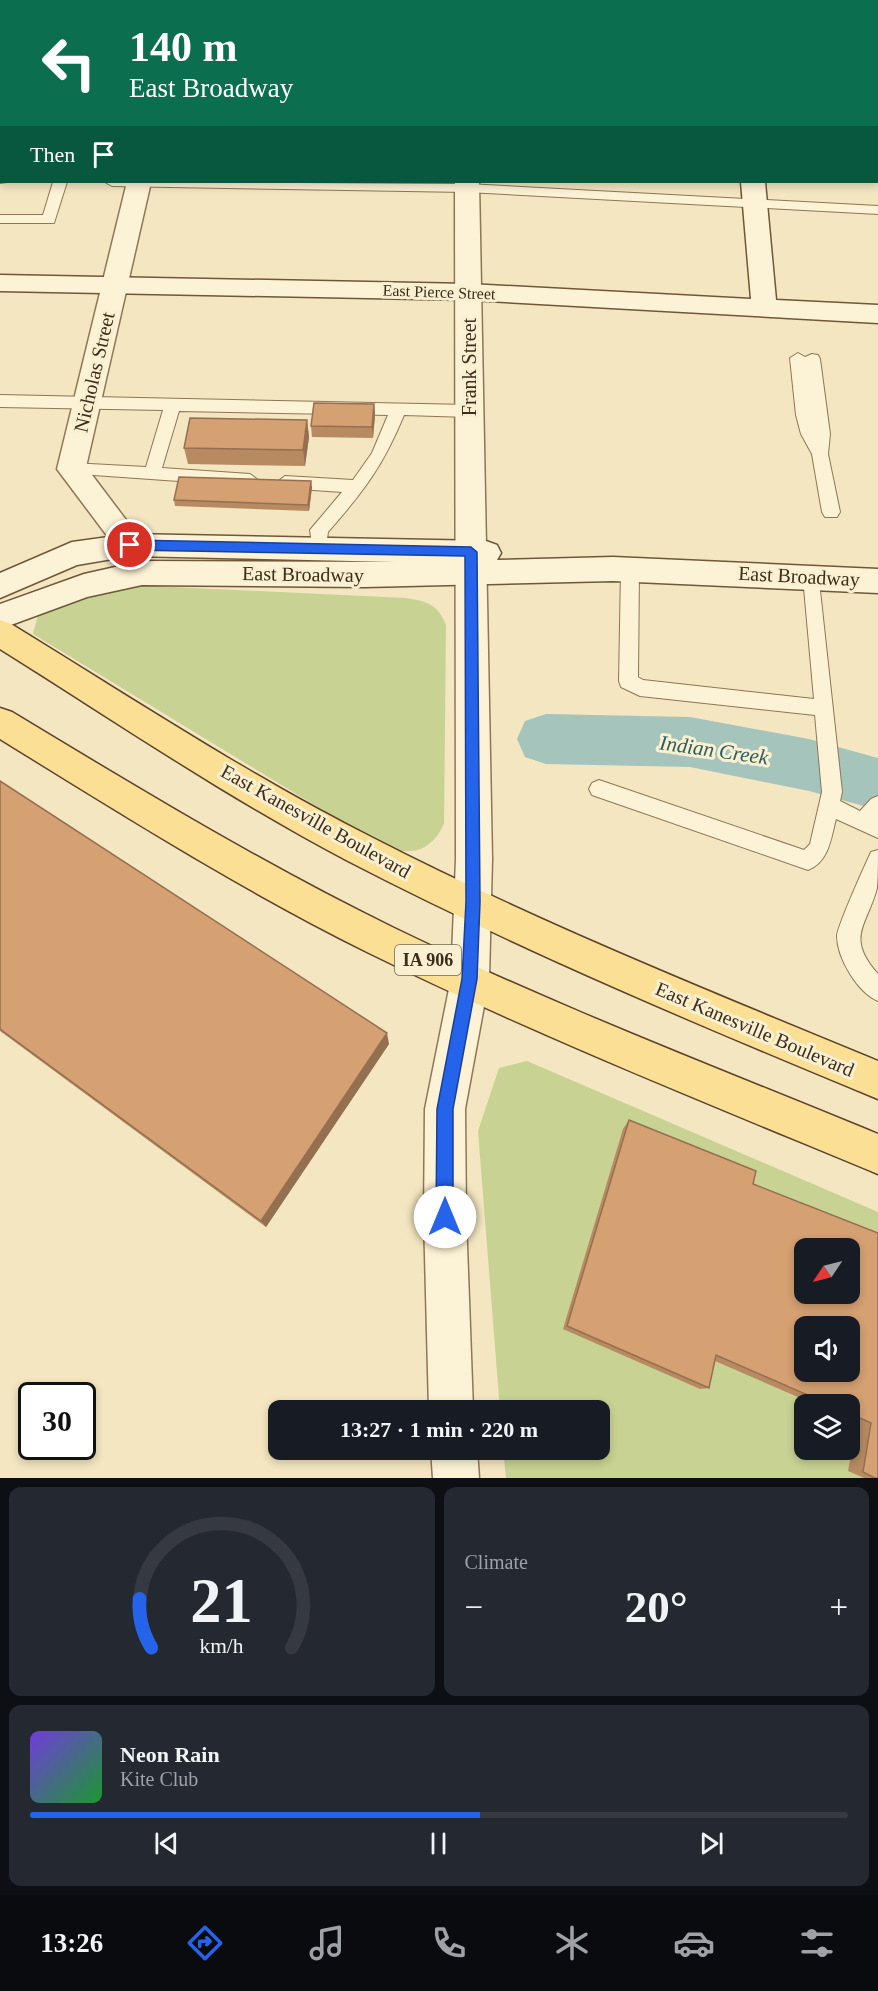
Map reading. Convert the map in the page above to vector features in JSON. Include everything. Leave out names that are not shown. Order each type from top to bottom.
[{"type":"main road","name":"Nicholas Street","points":[[71,469],[139,183]]},
{"type":"main road","name":"Frank Street","points":[[451,1400],[445,1217],[445,1109],[470,979],[473,902],[467,185]]},
{"type":"main road","points":[[753,192],[764,307]]},
{"type":"main road","name":"East Pierce Street","points":[[0,283],[469,292],[878,314]]},
{"type":"main road","points":[[71,469],[130,545]]},
{"type":"main road","name":"East Broadway","points":[[0,586],[72,554],[130,545],[209,549],[319,548],[471,563],[878,581]]},
{"type":"main road","name":"East Broadway","points":[[0,616],[64,592],[142,573],[471,563]]},
{"type":"main road","name":"East Kanesville Boulevard","points":[[0,633],[233,777],[359,849],[585,958],[878,1080]]},
{"type":"main road","name":"IA 906","points":[[0,722],[200,843],[302,900],[379,939],[605,1041],[878,1154]]},
{"type":"main road","points":[[455,1460],[456,1478]]},
{"type":"lane","points":[[411,0],[417,0]]},
{"type":"lane","points":[[0,219],[49,220],[60,183]]},
{"type":"lane","points":[[248,183],[467,185],[753,192],[878,210]]},
{"type":"lane","points":[[805,359],[804,415],[809,434],[820,454],[831,512]]},
{"type":"lane","points":[[0,401],[469,411]]},
{"type":"lane","points":[[152,474],[173,404]]},
{"type":"lane","points":[[319,548],[319,530],[357,487],[379,455],[399,409]]},
{"type":"lane","points":[[71,469],[357,487]]},
{"type":"lane","points":[[621,569],[628,681],[640,688],[824,708]]},
{"type":"lane","points":[[599,789],[808,861],[819,848],[830,799],[829,757],[812,577]]},
{"type":"lane","points":[[830,799],[871,826],[878,805]]},
{"type":"lane","points":[[878,859],[848,935],[856,965],[878,990]]},
{"type":"green space","points":[[131,585],[405,598],[425,602],[435,608],[446,625],[444,824],[433,841],[413,851],[385,848],[33,634],[38,615],[93,593]]},
{"type":"green space","points":[[527,1061],[878,1212],[878,1478],[506,1478],[504,1460],[610,1460],[610,1400],[499,1400],[478,1131],[499,1068]]},
{"type":"building","points":[[314,403],[374,404],[372,427],[311,426]]},
{"type":"building","points":[[190,418],[307,420],[303,450],[184,448]]},
{"type":"building","points":[[179,477],[311,481],[308,505],[174,500]]},
{"type":"building","points":[[0,781],[387,1033],[261,1221],[0,1029]]},
{"type":"building","points":[[629,1120],[756,1171],[753,1184],[878,1233],[878,1478],[863,1472],[871,1423],[860,1418],[860,1394],[805,1394],[716,1355],[709,1388],[567,1326]]},
{"type":"waterway","name":"Indian Creek","points":[[546,739],[690,742],[809,765],[878,784]]},
{"type":"route","points":[[130,545],[209,549],[319,548],[471,552],[474,859],[470,979],[445,1109],[445,1217]]}]
